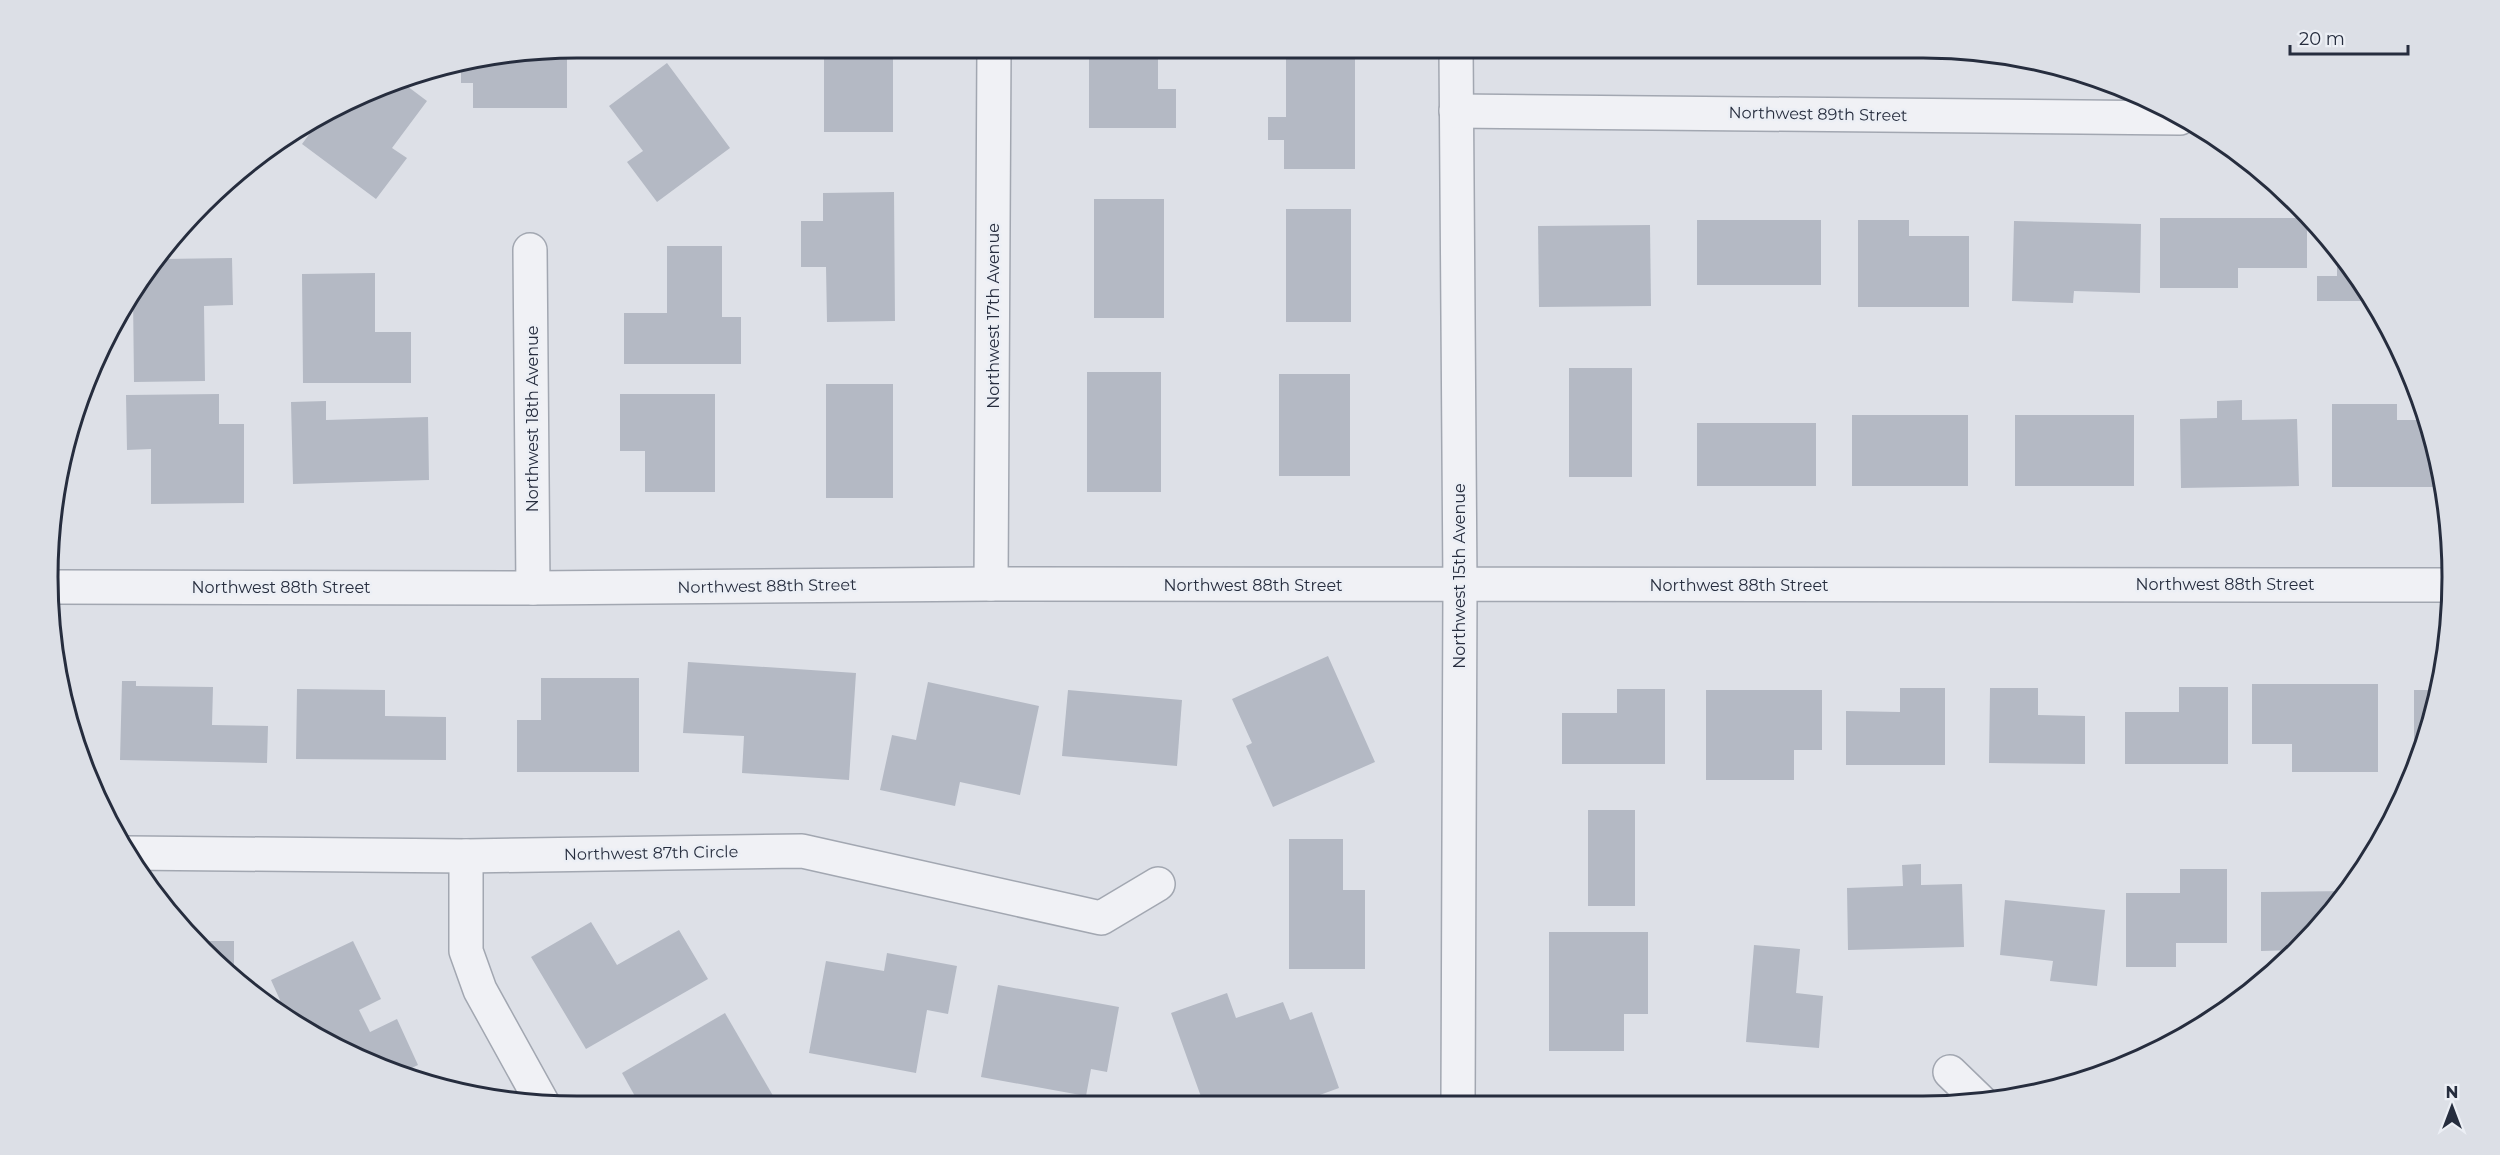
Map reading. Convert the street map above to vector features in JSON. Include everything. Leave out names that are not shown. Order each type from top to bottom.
[{"type":"street","name":"Northwest 17th Avenue","points":[[991,584],[994,58]]},
{"type":"street","name":"Northwest 15th Avenue","points":[[1456,58],[1460,586],[1458,1096]]},
{"type":"street","name":"Northwest 89th Street","points":[[1455,111],[2163,118]]},
{"type":"street","name":"Northwest 18th Avenue","points":[[530,250],[533,588]]},
{"type":"street","name":"Northwest 88th Street","points":[[59,587],[533,588],[991,584],[2442,585]]},
{"type":"street","name":"Northwest 87th Circle","points":[[138,853],[466,856],[802,851],[1101,918],[1158,884]]},
{"type":"street","points":[[466,856],[466,951],[480,990],[538,1094]]},
{"type":"street","points":[[1950,1072],[1972,1094]]},
{"type":"building","points":[[824,58],[893,58],[893,132],[824,132]]},
{"type":"building","points":[[1089,58],[1158,58],[1158,89],[1176,89],[1176,128],[1089,128]]},
{"type":"building","points":[[1286,58],[1355,58],[1355,169],[1284,169],[1284,140],[1268,140],[1268,117],[1286,117]]},
{"type":"building","points":[[567,59],[567,108],[473,108],[473,83],[461,83],[461,72],[476,68]]},
{"type":"building","points":[[667,63],[730,148],[657,202],[627,162],[643,151],[609,106]]},
{"type":"building","points":[[408,87],[427,101],[392,148],[407,158],[376,199],[302,144],[310,133],[318,128],[348,112]]},
{"type":"building","points":[[894,192],[895,321],[827,322],[826,267],[801,267],[801,221],[823,221],[823,193]]},
{"type":"building","points":[[1094,199],[1164,199],[1164,318],[1094,318]]},
{"type":"building","points":[[1286,209],[1351,209],[1351,322],[1286,322]]},
{"type":"building","points":[[2160,218],[2296,218],[2307,229],[2307,268],[2238,268],[2238,288],[2160,288]]},
{"type":"building","points":[[1697,220],[1821,220],[1821,285],[1697,285]]},
{"type":"building","points":[[1858,220],[1909,220],[1909,236],[1969,236],[1969,307],[1858,307]]},
{"type":"building","points":[[2014,221],[2141,224],[2140,293],[2074,291],[2073,303],[2012,301]]},
{"type":"building","points":[[1650,225],[1651,306],[1539,307],[1538,226]]},
{"type":"building","points":[[667,246],[722,246],[722,317],[741,317],[741,364],[624,364],[624,313],[667,313]]},
{"type":"building","points":[[232,258],[233,305],[204,306],[205,381],[134,382],[133,310],[168,259]]},
{"type":"building","points":[[2337,266],[2361,301],[2317,301],[2317,276],[2337,276]]},
{"type":"building","points":[[375,273],[375,332],[411,332],[411,383],[303,383],[302,274]]},
{"type":"building","points":[[1569,368],[1632,368],[1632,477],[1569,477]]},
{"type":"building","points":[[1087,372],[1161,372],[1161,492],[1087,492]]},
{"type":"building","points":[[1279,374],[1350,374],[1350,476],[1279,476]]},
{"type":"building","points":[[826,384],[893,384],[893,498],[826,498]]},
{"type":"building","points":[[219,394],[219,424],[244,424],[244,503],[151,504],[151,449],[127,450],[126,395]]},
{"type":"building","points":[[620,394],[715,394],[715,492],[645,492],[645,451],[620,451]]},
{"type":"building","points":[[2242,400],[2242,420],[2297,419],[2299,486],[2181,488],[2180,419],[2217,418],[2217,401]]},
{"type":"building","points":[[326,401],[326,420],[428,417],[429,480],[293,484],[291,402]]},
{"type":"building","points":[[2332,404],[2397,404],[2397,420],[2417,420],[2434,487],[2332,487]]},
{"type":"building","points":[[1852,415],[1968,415],[1968,486],[1852,486]]},
{"type":"building","points":[[2015,415],[2134,415],[2134,486],[2015,486]]},
{"type":"building","points":[[1697,423],[1816,423],[1816,486],[1697,486]]},
{"type":"building","points":[[1328,656],[1375,762],[1273,807],[1246,746],[1252,743],[1232,699]]},
{"type":"building","points":[[688,662],[856,673],[849,780],[742,773],[744,736],[683,733]]},
{"type":"building","points":[[541,678],[639,678],[639,772],[517,772],[517,720],[541,720]]},
{"type":"building","points":[[122,681],[136,681],[136,686],[213,687],[212,725],[268,726],[267,763],[120,760]]},
{"type":"building","points":[[928,682],[1039,706],[1020,795],[960,782],[955,806],[880,790],[892,735],[916,740]]},
{"type":"building","points":[[2252,684],[2378,684],[2378,772],[2292,772],[2292,744],[2252,744]]},
{"type":"building","points":[[2179,687],[2228,687],[2228,764],[2125,764],[2125,712],[2179,712]]},
{"type":"building","points":[[1900,688],[1945,688],[1945,765],[1846,765],[1846,711],[1900,712]]},
{"type":"building","points":[[1990,688],[2038,688],[2038,715],[2085,716],[2085,764],[1989,763]]},
{"type":"building","points":[[297,689],[385,690],[385,716],[446,717],[446,760],[296,759]]},
{"type":"building","points":[[1617,689],[1665,689],[1665,764],[1562,764],[1562,713],[1617,713]]},
{"type":"building","points":[[1068,690],[1182,700],[1177,766],[1062,756]]},
{"type":"building","points":[[1706,690],[1822,690],[1822,750],[1794,750],[1794,780],[1706,780]]},
{"type":"building","points":[[2414,690],[2429,690],[2424,712],[2414,744]]},
{"type":"building","points":[[1588,810],[1635,810],[1635,906],[1588,906]]},
{"type":"building","points":[[1289,839],[1343,839],[1343,890],[1365,890],[1365,969],[1289,969]]},
{"type":"building","points":[[1921,864],[1921,885],[1962,884],[1964,947],[1848,950],[1847,888],[1903,886],[1902,865]]},
{"type":"building","points":[[2180,869],[2227,869],[2227,943],[2176,943],[2176,967],[2126,967],[2126,893],[2180,893]]},
{"type":"building","points":[[2335,891],[2313,920],[2283,950],[2261,951],[2261,892]]},
{"type":"building","points":[[2005,900],[2105,910],[2097,986],[2050,981],[2053,961],[2000,955]]},
{"type":"building","points":[[591,922],[617,965],[679,930],[708,979],[586,1049],[531,957]]},
{"type":"building","points":[[1549,932],[1648,932],[1648,1014],[1624,1014],[1624,1051],[1549,1051]]},
{"type":"building","points":[[208,941],[234,941],[234,967]]},
{"type":"building","points":[[353,941],[381,999],[359,1010],[370,1032],[397,1019],[418,1065],[410,1069],[379,1057],[318,1027],[278,1001],[280,1000],[271,980]]},
{"type":"building","points":[[1754,945],[1800,949],[1796,993],[1823,996],[1819,1048],[1746,1042]]},
{"type":"building","points":[[887,953],[957,966],[948,1014],[927,1010],[916,1073],[809,1053],[826,961],[884,971]]},
{"type":"building","points":[[998,985],[1119,1007],[1107,1072],[1091,1069],[1086,1096],[981,1077]]},
{"type":"building","points":[[1227,993],[1236,1018],[1283,1002],[1290,1020],[1312,1012],[1339,1088],[1317,1096],[1201,1096],[1171,1013]]},
{"type":"building","points":[[725,1013],[773,1096],[635,1096],[622,1073]]}]
